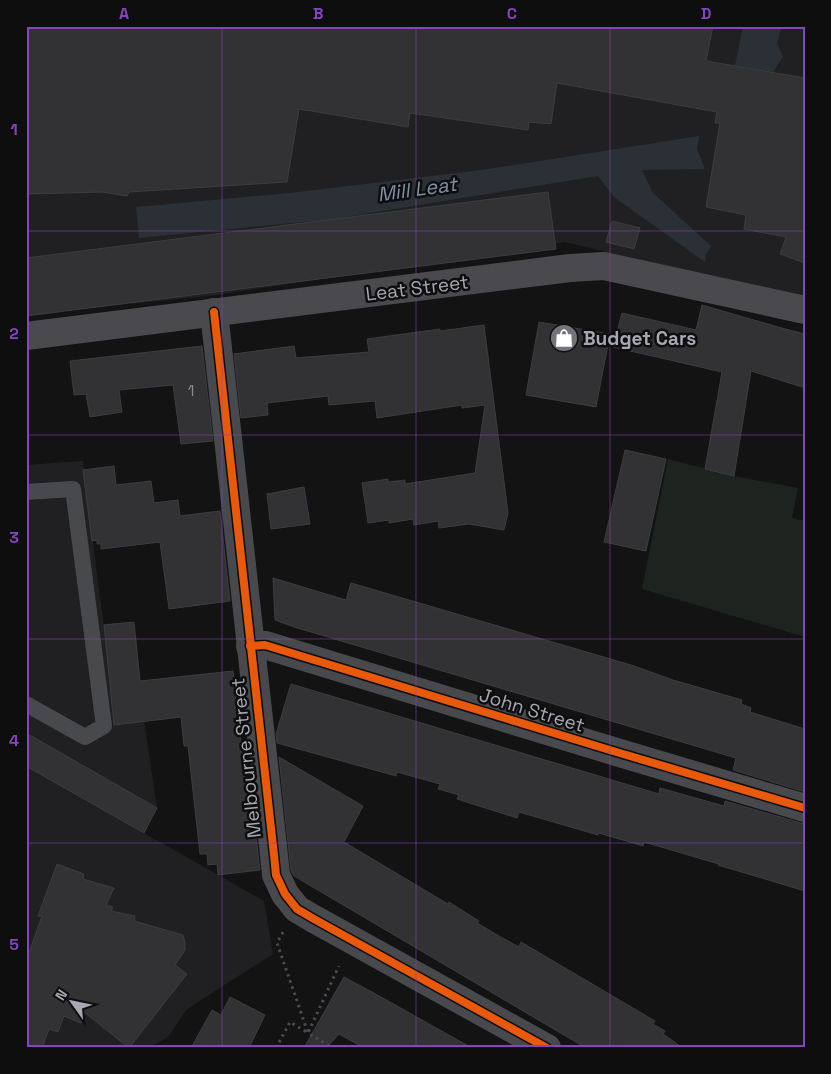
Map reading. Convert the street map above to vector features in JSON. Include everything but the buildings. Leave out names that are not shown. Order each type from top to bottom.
[{"type":"main road","name":"Leat Street","points":[[26,336],[570,268],[604,266],[805,310]]},
{"type":"street","name":"Melbourne Street","points":[[214,312],[276,875],[285,894],[297,909],[520,1041],[547,1048]]},
{"type":"street","name":"John Street","points":[[250,646],[265,645],[805,808]]},
{"type":"lane","points":[[26,492],[73,489],[104,726],[85,737],[26,704]]},
{"type":"path","points":[[285,928],[277,943],[308,1033]]},
{"type":"path","points":[[308,1033],[351,941]]},
{"type":"path","points":[[276,1048],[290,1022],[333,1048]]},
{"type":"shaded area","points":[[26,26],[805,26],[805,300],[565,242],[210,296],[26,314]]},
{"type":"shaded area","points":[[668,459],[734,476],[798,488],[792,518],[805,521],[805,637],[642,589]]},
{"type":"shaded area","points":[[83,461],[104,624],[134,622],[143,713],[157,808],[144,833],[264,901],[273,954],[187,1009],[168,1037],[148,1048],[26,1048],[26,465]]},
{"type":"water","points":[[743,26],[782,26],[777,43],[783,57],[773,72],[735,66]]},
{"type":"water","name":"Mill Leat","points":[[699,136],[697,149],[705,169],[642,170],[653,193],[711,246],[706,254],[705,262],[614,197],[598,176],[333,219],[139,238],[136,207],[290,193],[482,170]]},
{"type":"cycle path","points":[[214,312],[276,875],[285,894],[297,909],[547,1048]]},
{"type":"cycle path","points":[[250,646],[265,645],[805,808]]},
{"type":"place","name":"Budget Cars","points":[[564,338]]}]
